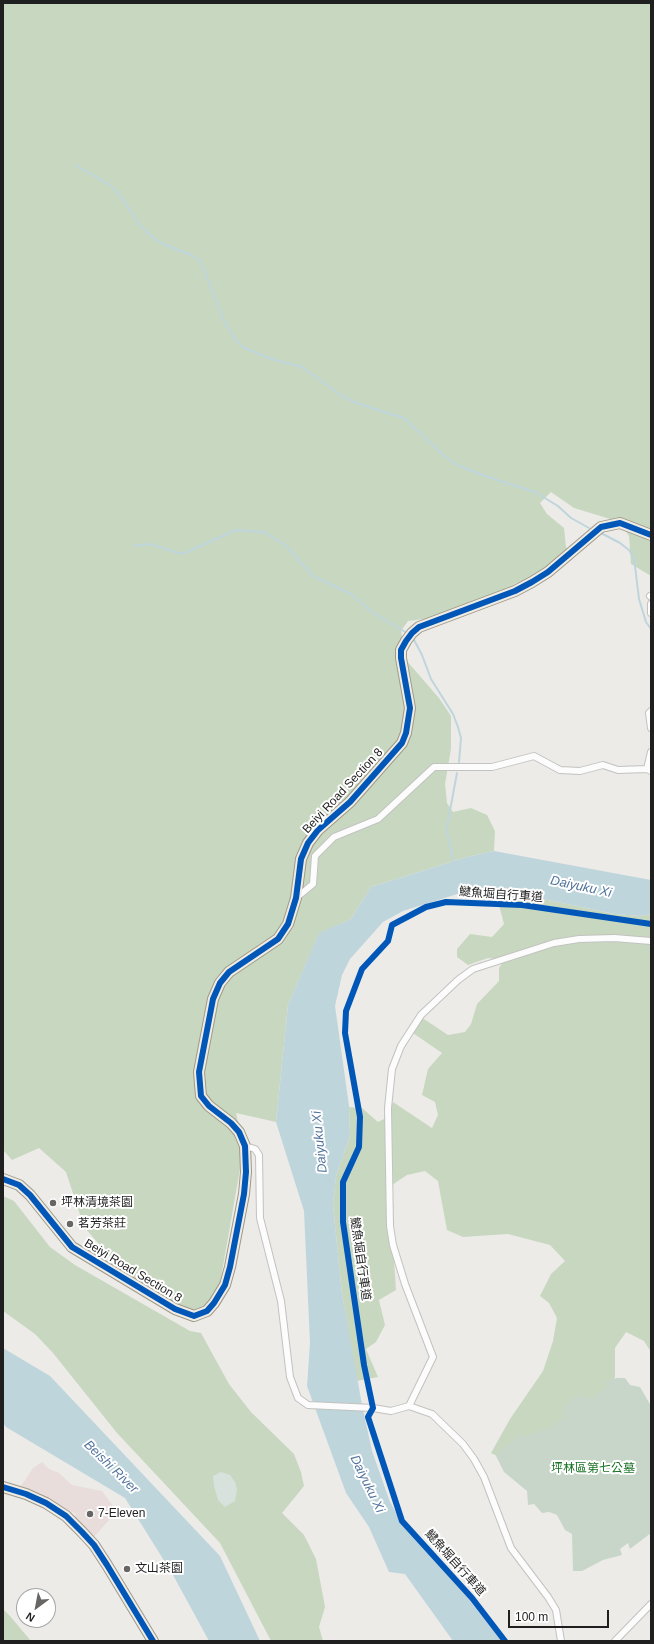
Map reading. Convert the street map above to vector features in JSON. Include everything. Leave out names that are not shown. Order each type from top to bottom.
[{"type":"main road","name":"Beiyi Road Section 8","points":[[3,1179],[19,1185],[30,1195],[59,1232],[77,1250],[175,1309],[194,1316],[211,1307],[224,1285],[230,1267],[244,1194],[246,1172],[245,1146],[236,1127],[209,1106],[201,1096],[199,1072],[213,999],[220,982],[229,972],[278,939],[288,924],[296,898],[301,859],[308,843],[318,830],[350,802],[402,743],[406,733],[410,708],[401,658],[401,650],[412,633],[419,627],[515,591],[532,582],[548,572],[600,527],[620,523],[651,535]]},
{"type":"main road","points":[[3,1487],[26,1494],[46,1503],[66,1516],[82,1532],[94,1545],[107,1565],[152,1641]]},
{"type":"street","points":[[651,604],[651,613]]},
{"type":"street","points":[[651,711],[649,713],[651,728]]},
{"type":"street","points":[[296,898],[313,884],[315,856],[334,837],[378,819],[434,767],[492,767],[534,756],[560,770],[580,771],[603,765],[618,770],[649,770],[651,752]]},
{"type":"street","points":[[409,1406],[433,1357],[405,1284],[393,1245],[390,1226],[388,1108],[392,1069],[401,1046],[420,1015],[458,980],[473,969],[560,942],[614,938],[651,941]]},
{"type":"street","points":[[245,1146],[255,1149],[259,1155],[260,1218],[281,1302],[290,1377],[298,1398],[308,1404],[373,1408],[391,1411],[409,1406],[432,1414],[463,1444],[474,1459],[484,1477],[511,1548],[556,1610],[561,1641]]},
{"type":"street","points":[[615,1641],[651,1604]]},
{"type":"shaded area","points":[[42,1462],[49,1469],[59,1473],[72,1485],[102,1491],[117,1511],[94,1537],[74,1517],[76,1514],[21,1486],[33,1468]]},
{"type":"shaded area","points":[[221,1472],[230,1475],[235,1482],[237,1490],[235,1501],[225,1507],[218,1500],[214,1486],[213,1476]]},
{"type":"green space","points":[[3,3],[651,3],[651,576],[631,564],[629,536],[620,522],[574,508],[551,492],[540,503],[547,514],[564,528],[566,547],[574,557],[565,565],[514,584],[502,601],[448,616],[408,621],[401,631],[406,660],[439,698],[451,716],[451,749],[445,784],[447,803],[453,812],[471,808],[487,815],[495,831],[494,851],[467,857],[371,887],[351,919],[319,934],[288,1005],[276,1122],[236,1113],[244,1146],[218,1295],[208,1310],[191,1314],[160,1298],[113,1260],[84,1227],[66,1172],[39,1148],[12,1160],[3,1150]]},
{"type":"green space","points":[[497,898],[543,899],[615,914],[640,916],[651,914],[651,1352],[644,1341],[626,1332],[615,1348],[615,1377],[601,1406],[501,1458],[491,1453],[510,1419],[543,1371],[553,1341],[557,1318],[549,1303],[540,1296],[551,1274],[565,1261],[550,1245],[508,1234],[463,1237],[447,1230],[438,1181],[425,1171],[407,1175],[389,1187],[396,1290],[379,1300],[385,1325],[376,1342],[366,1349],[378,1377],[357,1381],[342,1294],[333,1205],[336,1176],[350,1136],[349,1107],[362,1108],[378,1122],[388,1117],[393,1102],[432,1128],[438,1115],[435,1102],[422,1095],[428,1069],[442,1053],[410,1031],[421,1017],[448,1035],[465,1032],[471,1024],[477,1004],[499,981],[499,968],[504,960],[488,958],[468,965],[457,957],[457,949],[470,934],[492,937],[504,924]]},
{"type":"green space","points":[[3,1196],[14,1201],[50,1247],[75,1265],[190,1331],[201,1333],[229,1384],[251,1412],[294,1454],[301,1472],[304,1486],[282,1513],[304,1535],[316,1559],[325,1607],[319,1627],[323,1641],[271,1641],[220,1543],[117,1433],[53,1353],[35,1334],[3,1311]]},
{"type":"green space","name":"坪林區第七公墓","points":[[625,1378],[630,1385],[640,1387],[651,1406],[651,1533],[630,1549],[628,1543],[620,1549],[622,1555],[603,1560],[582,1571],[573,1571],[572,1534],[565,1530],[557,1515],[549,1512],[542,1513],[534,1504],[528,1505],[527,1491],[504,1472],[496,1456],[501,1449],[512,1442],[516,1436],[533,1434],[552,1426],[562,1419],[564,1408],[576,1396],[591,1398],[606,1388],[605,1381]]},
{"type":"green space","points":[[3,1609],[16,1623],[16,1628],[20,1628],[31,1641],[3,1641]]},
{"type":"water","name":"Daiyuku Xi","points":[[494,851],[651,880],[651,914],[640,916],[615,914],[543,899],[497,898],[478,889],[467,891],[403,911],[383,922],[350,959],[342,975],[335,1006],[349,1106],[350,1136],[336,1176],[333,1205],[342,1294],[372,1451],[390,1502],[406,1530],[456,1583],[502,1641],[453,1641],[405,1574],[389,1572],[369,1527],[346,1493],[307,1386],[310,1343],[304,1211],[276,1122],[288,1005],[319,933],[351,919],[371,887],[467,857]]},
{"type":"water","name":"Beishi River","points":[[3,1348],[50,1376],[220,1556],[260,1641],[209,1641],[173,1575],[125,1498],[6,1427],[3,1423]]},
{"type":"waterway","points":[[75,165],[110,185],[119,194],[140,225],[151,236],[161,243],[191,255],[199,260],[224,321],[235,339],[243,347],[268,358],[302,367],[342,396],[356,403],[404,418],[444,456],[459,466],[535,492],[558,506],[571,518],[589,528]]},
{"type":"waterway","points":[[134,546],[150,544],[178,553],[185,553],[236,530],[264,532],[285,545],[313,576],[351,594],[373,613],[407,633]]},
{"type":"waterway","points":[[601,533],[620,543],[629,550],[634,558],[639,599],[646,622],[651,629]]},
{"type":"waterway","points":[[413,638],[422,655],[431,679],[453,714],[458,727],[461,738],[459,762]]},
{"type":"waterway","points":[[454,864],[447,832],[457,773]]},
{"type":"cycle path","points":[[3,1179],[19,1185],[30,1195],[72,1247],[175,1309],[194,1316],[207,1311],[214,1303],[225,1285],[230,1267],[244,1194],[246,1172],[245,1146],[239,1132],[231,1123],[209,1106],[201,1096],[199,1072],[213,999],[220,983],[229,972],[278,939],[288,924],[296,898],[301,859],[308,843],[318,830],[350,802],[402,743],[406,733],[410,708],[401,658],[401,650],[406,641],[419,627],[515,591],[532,582],[548,572],[601,527],[620,523],[651,535]]},
{"type":"cycle path","name":"𩻸魚堀自行車道","points":[[505,1641],[472,1598],[402,1521],[368,1417],[373,1408],[364,1365],[343,1222],[343,1182],[359,1147],[360,1117],[345,1033],[346,1011],[362,969],[388,941],[392,925],[426,907],[446,902],[522,905],[651,924]]},
{"type":"cycle path","points":[[3,1487],[26,1494],[46,1503],[66,1516],[82,1532],[94,1545],[153,1641]]},
{"type":"place","name":"坪林清境茶園","points":[[53,1203]]},
{"type":"place","name":"茗芳茶莊","points":[[70,1224]]},
{"type":"place","name":"7-Eleven","points":[[90,1514]]},
{"type":"place","name":"文山茶園","points":[[127,1569]]}]
